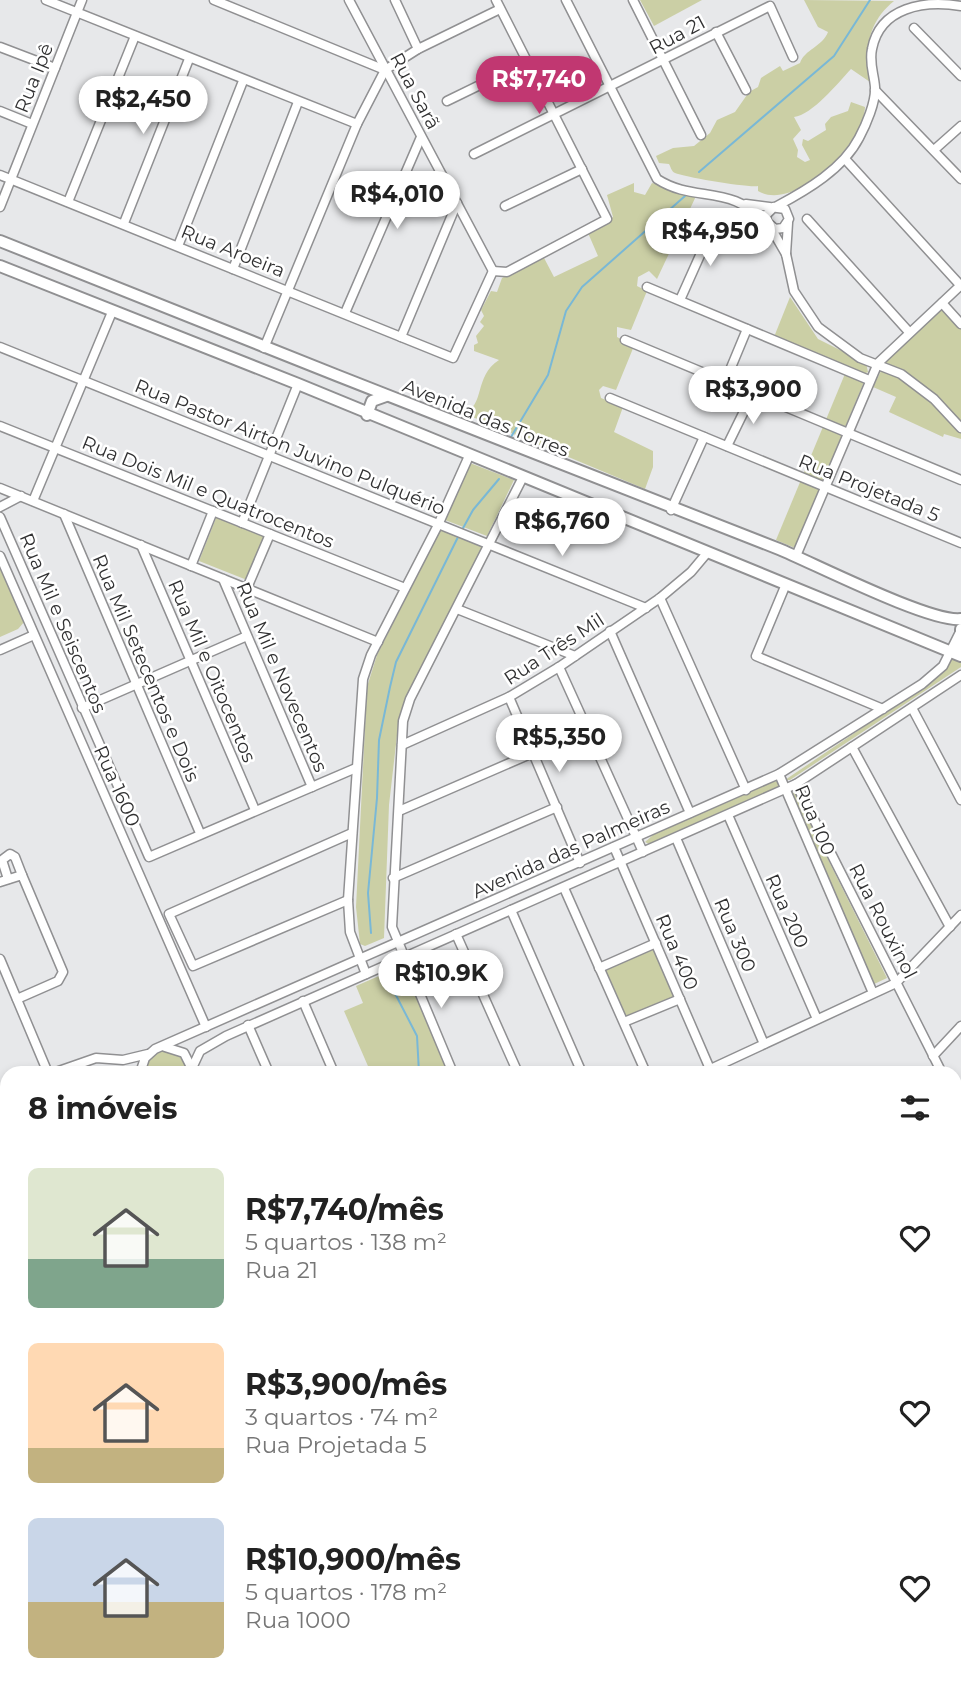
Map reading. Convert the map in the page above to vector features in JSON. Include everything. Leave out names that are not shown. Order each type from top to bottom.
[{"type":"main road","name":"Avenida das Torres","points":[[0,242],[671,510],[796,556],[935,616],[961,619]]},
{"type":"main road","points":[[0,266],[298,384],[367,415],[957,653],[960,631]]},
{"type":"main road","points":[[333,399],[344,390],[342,379]]},
{"type":"main road","points":[[367,415],[372,401],[386,396]]},
{"type":"street","points":[[46,0],[243,81],[357,124]]},
{"type":"street","name":"Rua Ipê","points":[[0,207],[82,0]]},
{"type":"street","points":[[214,0],[385,70]]},
{"type":"street","name":"Rua Sarã","points":[[349,0],[493,271]]},
{"type":"street","points":[[395,0],[418,49]]},
{"type":"street","points":[[493,271],[507,272],[607,219],[496,0]]},
{"type":"street","points":[[566,0],[657,179],[675,188],[720,195],[746,204],[785,209],[788,219],[786,254],[794,291],[818,327],[860,358],[901,374],[933,398],[961,428]]},
{"type":"street","points":[[633,0],[701,135]]},
{"type":"street","points":[[786,254],[766,215],[798,197],[845,159],[866,123],[875,90],[870,61],[872,48],[887,20],[900,9],[916,3],[934,1],[961,6]]},
{"type":"street","name":"Rua 21","points":[[474,154],[770,6],[793,57]]},
{"type":"street","points":[[264,348],[357,124],[385,70],[418,49],[500,9]]},
{"type":"street","points":[[914,28],[961,76]]},
{"type":"street","points":[[716,32],[746,90]]},
{"type":"street","points":[[68,202],[135,36]]},
{"type":"street","points":[[0,47],[55,68]]},
{"type":"street","points":[[124,223],[189,59]]},
{"type":"street","points":[[447,101],[527,62]]},
{"type":"street","points":[[178,246],[243,81]]},
{"type":"street","points":[[875,90],[961,180]]},
{"type":"street","points":[[233,269],[298,102]]},
{"type":"street","points":[[0,111],[32,124]]},
{"type":"street","points":[[934,150],[961,125]]},
{"type":"street","points":[[345,313],[421,137]]},
{"type":"street","points":[[796,556],[878,363],[961,285],[845,159]]},
{"type":"street","points":[[505,206],[582,169]]},
{"type":"street","name":"Rua Aroeira","points":[[0,175],[453,358],[493,271]]},
{"type":"street","points":[[746,204],[770,226],[783,228],[798,197]]},
{"type":"street","points":[[401,337],[457,203]]},
{"type":"street","points":[[807,219],[909,332]]},
{"type":"street","points":[[680,300],[714,224]]},
{"type":"street","points":[[647,287],[869,380]]},
{"type":"street","points":[[942,303],[961,324]]},
{"type":"street","points":[[33,501],[112,312]]},
{"type":"street","points":[[725,382],[747,329]]},
{"type":"street","points":[[625,340],[961,480]]},
{"type":"street","name":"Rua Pastor Airton Juvino Pulquério","points":[[0,346],[646,608]]},
{"type":"street","points":[[242,523],[298,384]]},
{"type":"street","points":[[727,446],[752,393]]},
{"type":"street","name":"Rua Projetada 5","points":[[610,398],[961,543]]},
{"type":"street","name":"Rua Dois Mil e Quatrocentos","points":[[0,426],[405,588]]},
{"type":"street","points":[[671,510],[704,437]]},
{"type":"street","points":[[366,974],[350,932],[348,900],[363,679],[378,642],[438,525],[469,456]]},
{"type":"street","points":[[450,1066],[392,927],[404,721],[410,699],[523,477]]},
{"type":"street","points":[[0,488],[378,642]]},
{"type":"street","points":[[0,508],[21,496]]},
{"type":"street","points":[[191,566],[213,511]]},
{"type":"street","name":"Rua Mil Setecentos e Dois","points":[[64,514],[200,833]]},
{"type":"street","name":"Rua Mil e Seiscentos","points":[[0,517],[149,857],[200,833]]},
{"type":"street","points":[[247,589],[270,534]]},
{"type":"street","name":"Rua Mil e Oitocentos","points":[[141,545],[255,810]]},
{"type":"street","name":"Rua Três Mil","points":[[402,745],[509,697],[559,667],[660,598],[691,572],[707,553]]},
{"type":"street","name":"Rua 1600","points":[[0,556],[206,1027]]},
{"type":"street","name":"Rua Mil e Novecentos","points":[[223,579],[312,787]]},
{"type":"street","points":[[786,584],[756,656],[883,709]]},
{"type":"street","points":[[660,598],[746,790]]},
{"type":"street","points":[[457,608],[575,656]]},
{"type":"street","points":[[610,631],[690,813]]},
{"type":"street","points":[[0,650],[34,635]]},
{"type":"street","points":[[82,708],[247,636]]},
{"type":"street","name":"Avenida das Palmeiras","points":[[148,1054],[779,774],[922,684],[957,653]]},
{"type":"street","points":[[559,667],[643,852]]},
{"type":"street","name":"Avenida das Palmeiras","points":[[195,1066],[200,1051],[259,1020],[796,784],[961,675]]},
{"type":"street","points":[[509,697],[580,863]]},
{"type":"street","points":[[912,708],[961,800]]},
{"type":"street","points":[[852,747],[950,927]]},
{"type":"street","points":[[399,811],[534,752]]},
{"type":"street","points":[[200,833],[356,768]]},
{"type":"street","name":"Rua 100","points":[[779,774],[873,993]]},
{"type":"street","name":"Rua Rouxinol","points":[[796,784],[938,1066]]},
{"type":"street","points":[[393,878],[557,807]]},
{"type":"street","name":"Rua 200","points":[[728,815],[817,1019]]},
{"type":"street","points":[[348,900],[193,966],[169,914],[352,833]]},
{"type":"street","name":"Rua 300","points":[[676,838],[764,1044]]},
{"type":"street","name":"Rua 400","points":[[614,847],[680,999],[704,1066]]},
{"type":"street","points":[[17,999],[58,981],[63,972],[15,857],[4,856],[4,881],[22,875]]},
{"type":"street","points":[[564,888],[643,1066]]},
{"type":"street","points":[[511,910],[579,1066]]},
{"type":"street","points":[[717,1066],[896,982],[961,915]]},
{"type":"street","points":[[456,934],[515,1066]]},
{"type":"street","points":[[599,968],[656,943]]},
{"type":"street","points":[[0,959],[47,1066]]},
{"type":"street","points":[[624,1023],[680,999]]},
{"type":"street","points":[[303,1001],[331,1066]]},
{"type":"street","points":[[255,1006],[259,1020]]},
{"type":"street","points":[[248,1026],[266,1066]]},
{"type":"street","points":[[933,1056],[961,1026]]},
{"type":"street","points":[[162,1047],[184,1053],[192,1066]]},
{"type":"street","points":[[71,1066],[96,1058],[123,1060],[148,1054]]},
{"type":"street","points":[[142,1066],[148,1054]]},
{"type":"green space","points":[[640,0],[702,0],[654,26]]},
{"type":"green space","points":[[804,0],[894,1],[878,18],[870,37],[870,82],[851,69],[817,105],[794,117],[801,130],[793,139],[798,150],[797,157],[805,162],[810,160],[802,145],[803,139],[808,141],[826,130],[825,124],[831,117],[848,111],[851,102],[865,107],[862,122],[840,156],[807,184],[790,192],[773,195],[758,191],[758,186],[681,175],[674,172],[669,164],[659,163],[656,156],[673,148],[694,146],[710,133],[717,120],[735,112],[749,92],[758,87],[761,78],[780,66],[783,71],[800,63],[805,55],[826,37],[828,32],[818,27]]},
{"type":"green space","points":[[634,183],[634,192],[645,195],[652,183],[697,194],[657,279],[649,271],[638,277],[637,286],[647,291],[631,330],[617,327],[617,337],[634,346],[616,390],[603,386],[599,390],[601,398],[623,407],[614,432],[653,451],[653,467],[645,489],[463,413],[475,404],[486,374],[499,360],[474,351],[474,345],[478,343],[476,336],[484,326],[480,322],[484,316],[481,310],[491,291],[497,292],[502,278],[543,256],[554,277],[598,256],[588,233],[613,217],[607,195]]},
{"type":"green space","points":[[790,297],[818,339],[866,363],[868,372],[864,374],[774,337]]},
{"type":"green space","points":[[941,308],[961,329],[961,424],[926,389],[885,362]]},
{"type":"green space","points":[[883,367],[916,387],[935,403],[961,431],[961,439],[944,434],[943,437],[889,412],[896,397],[873,387]]},
{"type":"green space","points":[[847,369],[866,377],[795,548],[776,540]]},
{"type":"green space","points":[[470,463],[514,480],[487,536],[445,520]]},
{"type":"green space","points":[[218,513],[266,533],[247,580],[199,561]]},
{"type":"green space","points":[[441,529],[483,546],[411,687],[399,718],[389,805],[384,938],[365,946],[360,944],[356,907],[367,687],[377,655]]},
{"type":"green space","points":[[0,558],[25,621],[18,629],[0,637]]},
{"type":"green space","points":[[952,658],[961,660],[961,667],[790,780],[785,780],[930,682]]},
{"type":"green space","points":[[775,781],[780,783],[781,787],[649,844],[645,842],[661,828]]},
{"type":"green space","points":[[790,792],[795,793],[887,978],[872,985]]},
{"type":"green space","points":[[653,946],[675,996],[626,1017],[604,968]]},
{"type":"green space","points":[[404,965],[448,1066],[368,1066],[344,1011],[363,1003],[356,986]]},
{"type":"green space","points":[[161,1049],[184,1055],[188,1066],[145,1066],[148,1058]]},
{"type":"waterway","points":[[699,172],[834,56],[870,0]]},
{"type":"waterway","points":[[511,437],[548,375],[566,311],[582,287],[685,196]]},
{"type":"waterway","points":[[462,530],[473,510],[499,479]]},
{"type":"waterway","points":[[371,933],[368,893],[377,798],[379,740],[390,687],[396,662],[459,535]]},
{"type":"waterway","points":[[385,974],[417,1036],[419,1066]]}]
